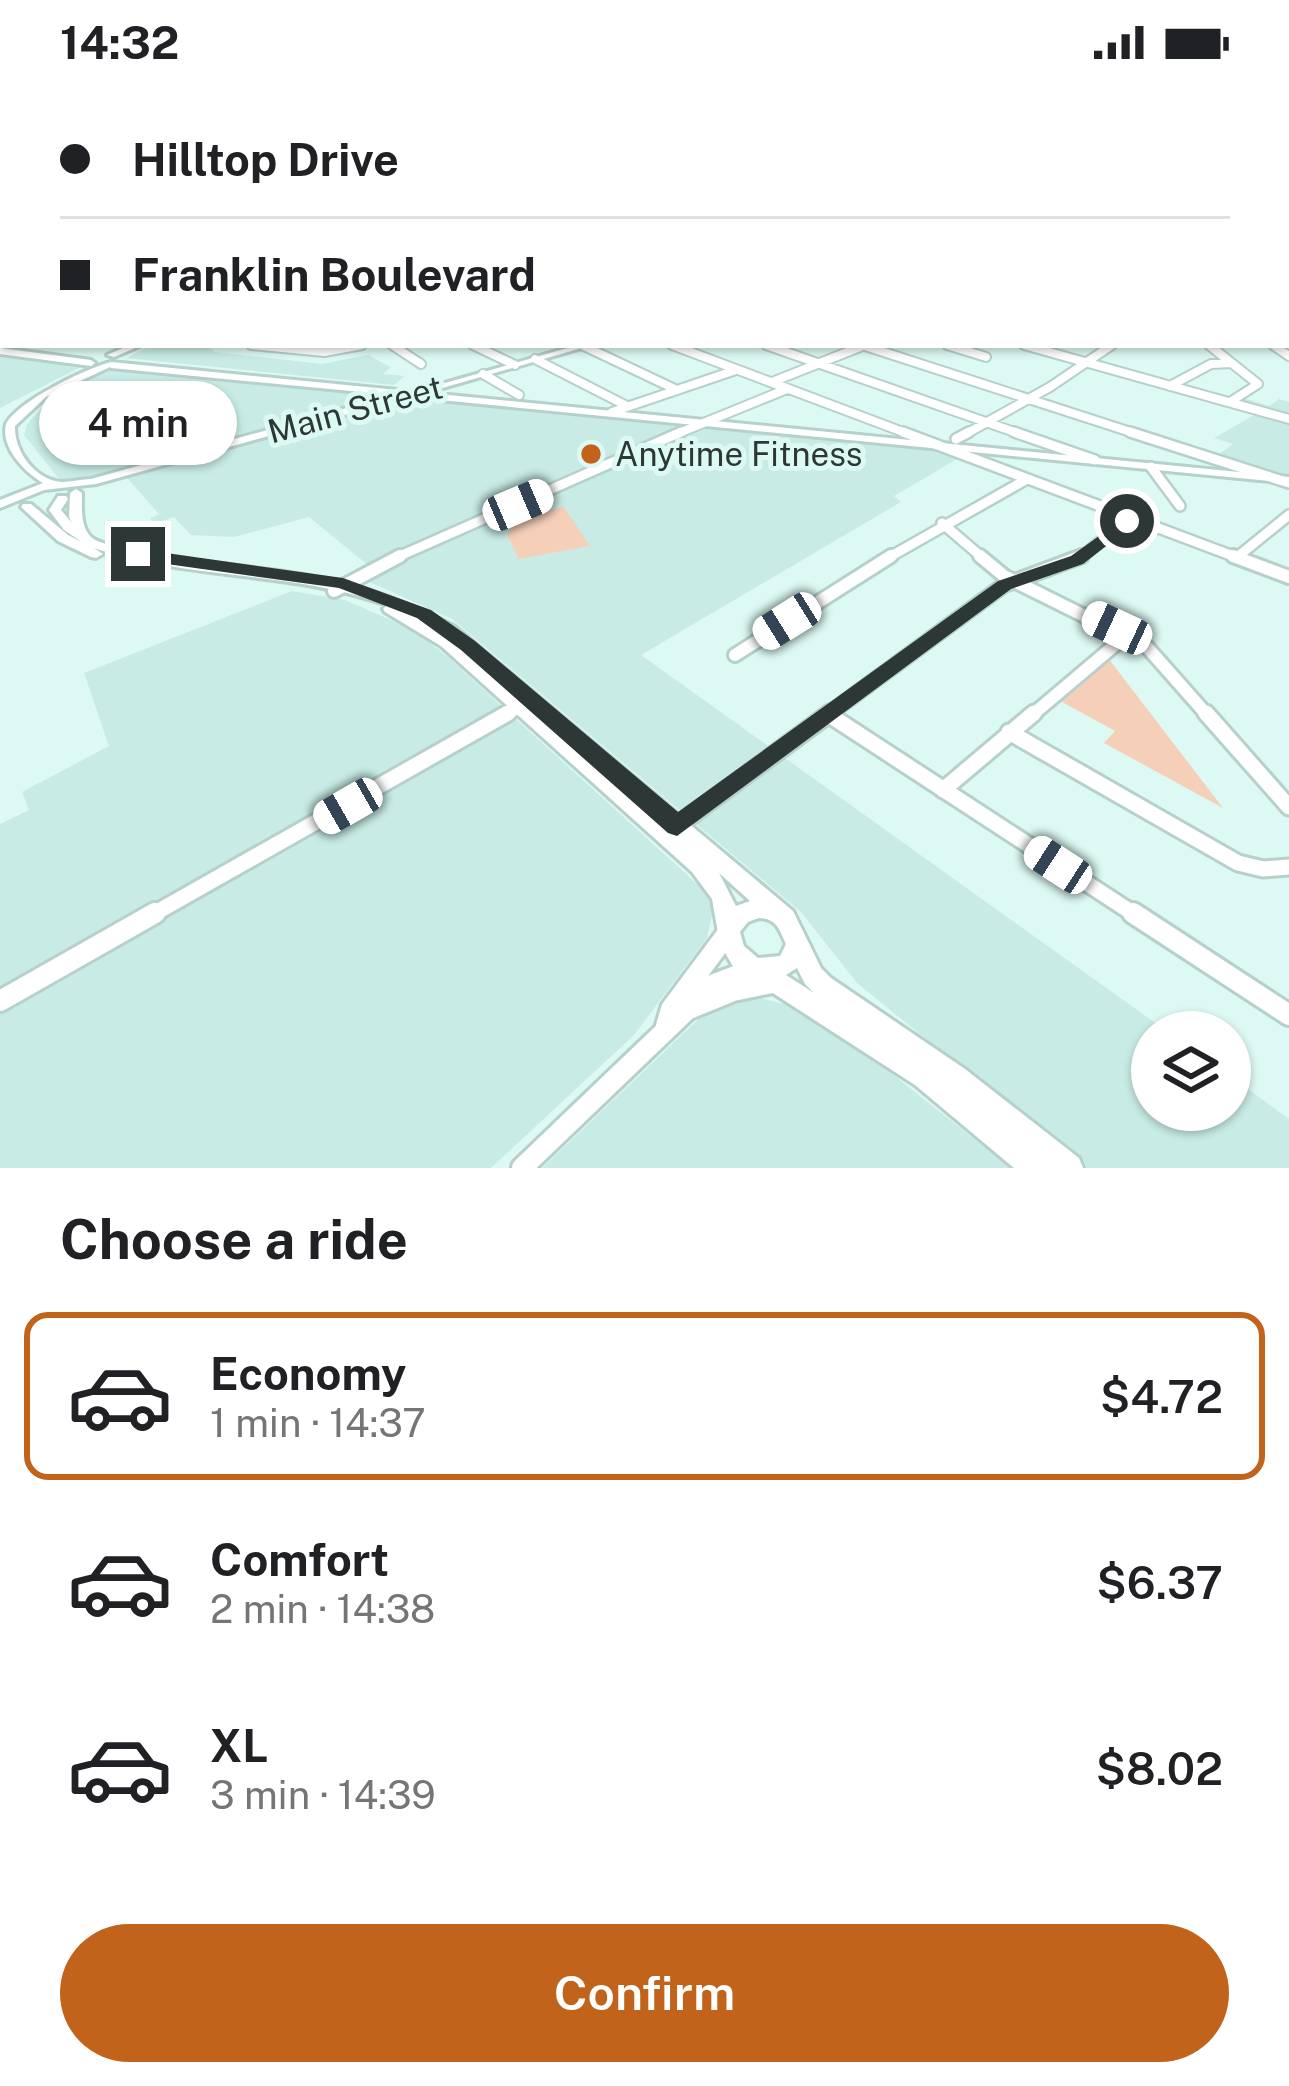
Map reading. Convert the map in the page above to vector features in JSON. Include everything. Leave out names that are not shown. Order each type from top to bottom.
[{"type":"main road","points":[[135,348],[37,399],[10,425],[9,441],[26,467],[66,492],[55,513],[86,539],[116,551],[338,587],[403,604],[450,631],[792,926],[797,946],[823,986],[956,1078],[1070,1168]]},
{"type":"main road","points":[[126,358],[138,348]]},
{"type":"main road","name":"Main Street","points":[[26,500],[562,348]]},
{"type":"main road","points":[[1,352],[935,445],[979,455],[1095,460],[1287,481]]},
{"type":"main road","points":[[62,356],[91,363]]},
{"type":"main road","points":[[0,429],[21,405],[91,363],[126,358],[142,364]]},
{"type":"main road","points":[[459,381],[456,389],[471,398]]},
{"type":"main road","points":[[0,447],[29,482],[26,500]]},
{"type":"main road","points":[[26,500],[63,538],[93,554],[338,587],[428,629],[718,885],[728,909],[732,951],[924,1076],[1035,1168]]},
{"type":"main road","points":[[0,506],[26,500]]},
{"type":"main road","points":[[728,931],[746,911],[776,912]]},
{"type":"main road","points":[[763,974],[788,963],[797,946]]},
{"type":"street","points":[[284,348],[329,352],[348,348]]},
{"type":"street","points":[[397,348],[421,364]]},
{"type":"street","points":[[479,348],[515,365]]},
{"type":"street","points":[[590,348],[677,390]]},
{"type":"street","points":[[680,348],[935,445]]},
{"type":"street","points":[[775,348],[1095,460]]},
{"type":"street","points":[[771,382],[857,348]]},
{"type":"street","points":[[873,348],[1287,481]]},
{"type":"street","points":[[957,348],[986,357]]},
{"type":"street","points":[[1035,348],[1289,418]]},
{"type":"street","points":[[956,439],[1107,348]]},
{"type":"street","points":[[1213,348],[1258,385],[1230,402]]},
{"type":"street","points":[[535,359],[627,406]]},
{"type":"street","points":[[1170,386],[1209,364],[1232,363]]},
{"type":"street","points":[[612,412],[737,370]]},
{"type":"street","points":[[483,374],[519,395]]},
{"type":"street","points":[[338,587],[788,389]]},
{"type":"street","points":[[979,455],[1027,479],[1289,577]]},
{"type":"street","points":[[1151,466],[1180,506]]},
{"type":"street","points":[[735,655],[942,523],[987,505],[1027,479]]},
{"type":"street","points":[[1236,558],[1289,515]]},
{"type":"street","points":[[677,826],[1012,580],[1077,560],[1130,518]]},
{"type":"street","points":[[942,523],[1012,580],[1128,634],[1166,663],[1289,807]]},
{"type":"street","points":[[943,790],[1128,634]]},
{"type":"street","points":[[0,1001],[519,707]]},
{"type":"street","points":[[831,716],[1289,1015]]},
{"type":"street","points":[[1010,732],[1238,863],[1263,869],[1289,867]]},
{"type":"street","points":[[666,1027],[671,1009],[728,931]]},
{"type":"street","points":[[522,1168],[688,1009],[763,974]]},
{"type":"shaded area","points":[[146,348],[210,348],[322,364],[368,355],[391,367],[383,374],[405,376],[394,385],[126,358]]},
{"type":"shaded area","points":[[0,356],[87,364],[0,408]]},
{"type":"shaded area","points":[[112,366],[390,396],[92,479],[60,480],[24,435],[27,424],[49,399]]},
{"type":"shaded area","points":[[418,397],[926,447],[959,458],[894,496],[901,502],[641,655],[1139,1011],[1131,1011],[1131,1131],[1251,1131],[1251,1091],[1289,1119],[1289,1168],[1085,1168],[857,983],[801,912],[452,619],[365,580],[374,570],[309,517],[234,537],[191,535],[174,517],[154,524],[150,518],[159,514],[127,478]]},
{"type":"shaded area","points":[[1244,398],[1269,406],[1279,399],[1289,402],[1289,476],[1218,455],[1233,444],[1214,438],[1258,413],[1233,405]]},
{"type":"shaded area","points":[[564,507],[590,546],[519,559],[507,535],[512,528],[532,515]]},
{"type":"shaded area","points":[[292,591],[345,600],[414,630],[449,658],[707,893],[713,911],[707,938],[634,1035],[491,1168],[0,1168],[0,824],[29,810],[22,792],[109,746],[84,673]]},
{"type":"shaded area","points":[[1108,658],[1223,808],[1104,743],[1115,731],[1053,697]]},
{"type":"shaded area","points":[[760,998],[784,1004],[872,1058],[1011,1168],[542,1168],[710,1008]]},
{"type":"place","name":"Anytime Fitness","points":[[591,454]]},
{"type":"route","points":[[138,554],[343,584],[424,614],[468,645],[677,826],[1004,585],[1077,560],[1127,521]]}]
